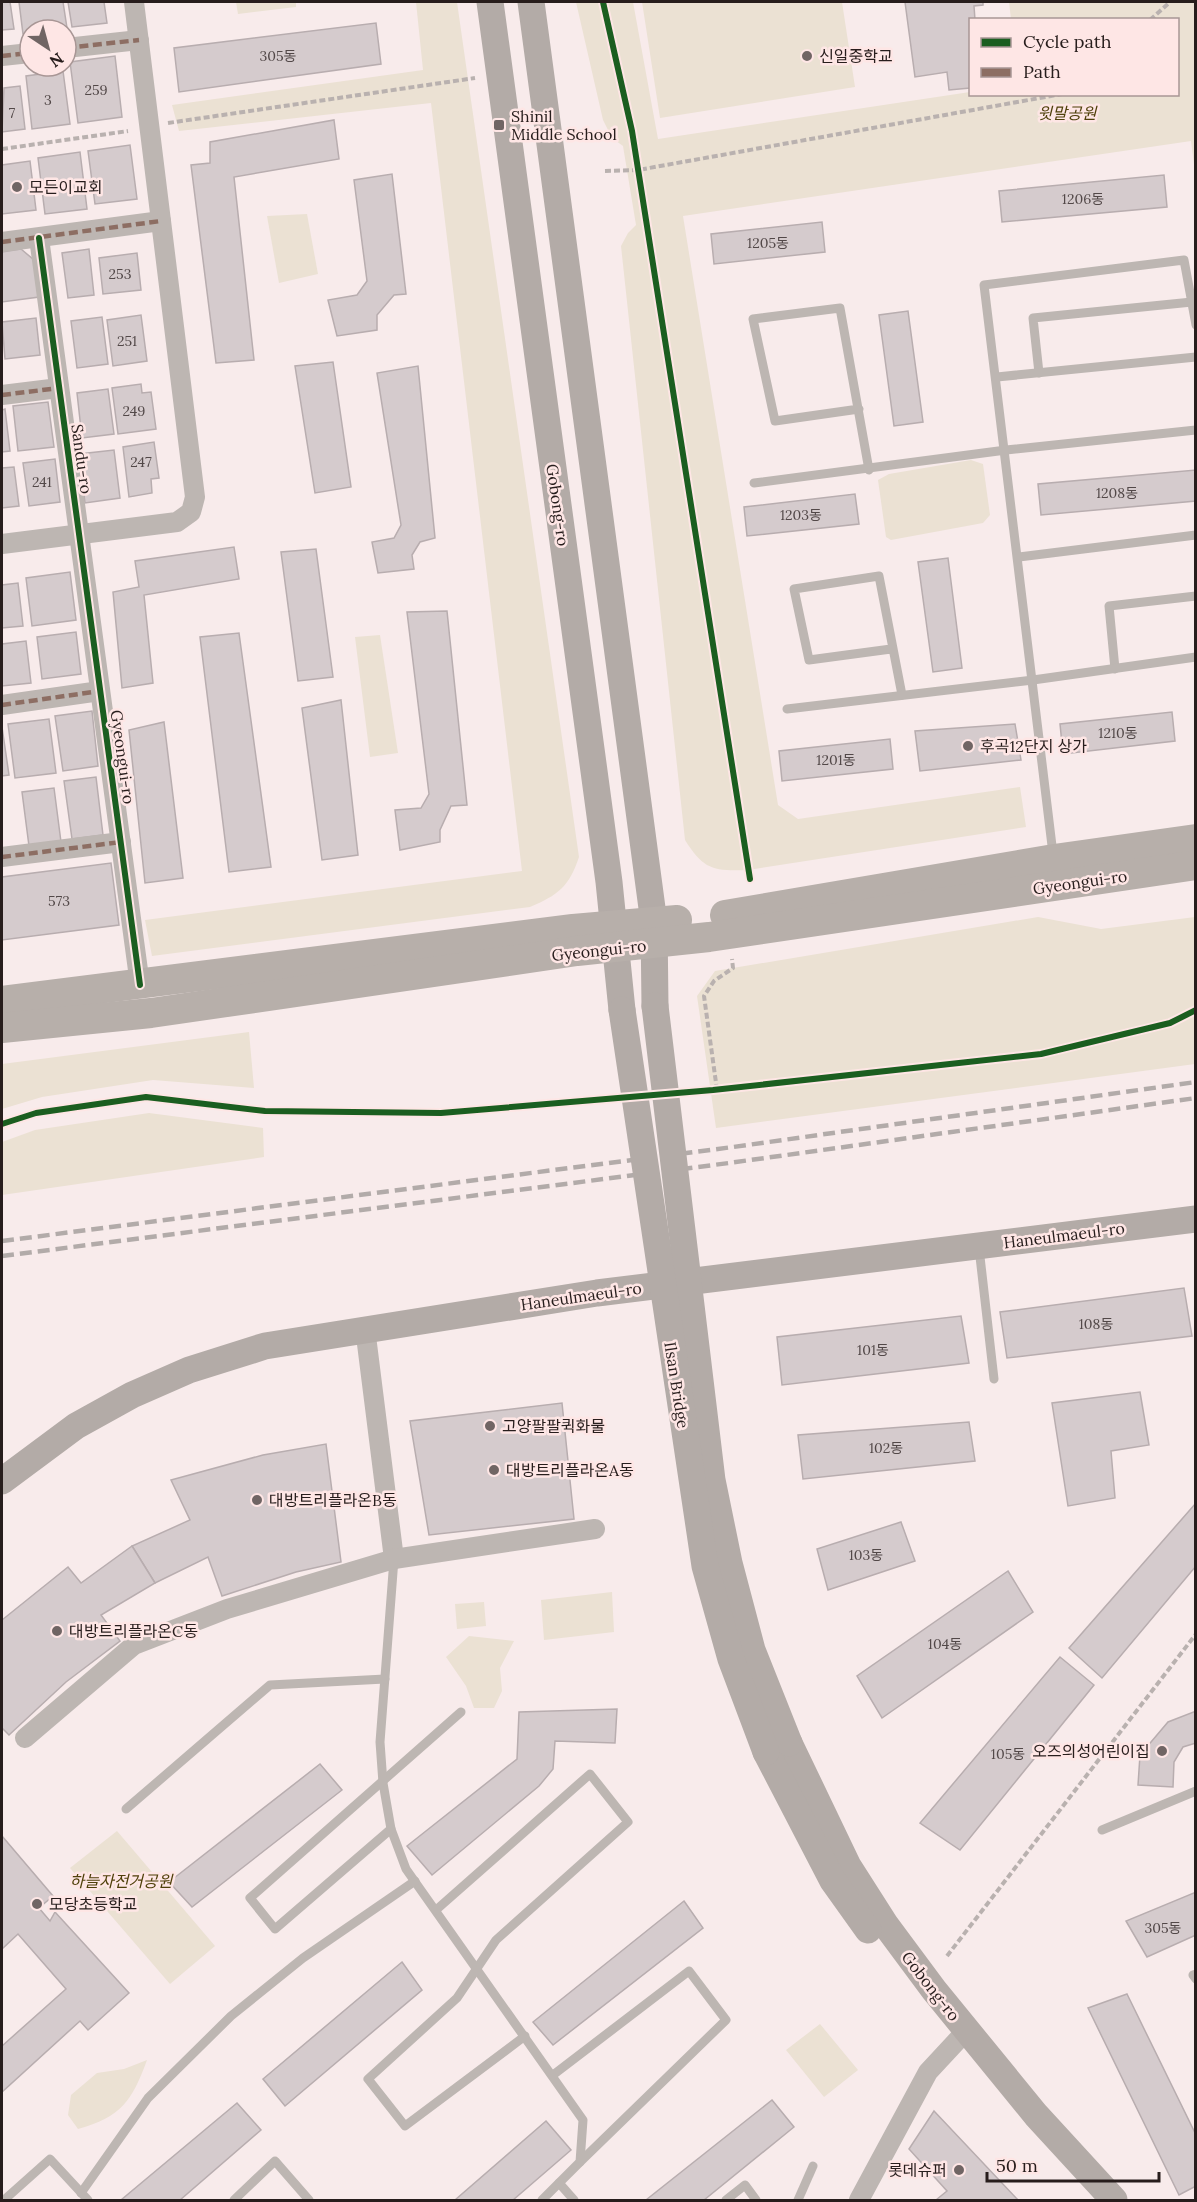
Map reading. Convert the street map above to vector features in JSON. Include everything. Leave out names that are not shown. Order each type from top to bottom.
[{"type":"main road","name":"Gobong-ro","points":[[490,2],[607,870],[622,1010]]},
{"type":"main road","points":[[531,2],[654,933]]},
{"type":"main road","name":"Gyeongui-ro","points":[[654,933],[706,918],[1054,859],[1196,839]]},
{"type":"main road","name":"Gyeongui-ro","points":[[2,1001],[654,933],[1196,865]]},
{"type":"main road","name":"Ilsan Bridge","points":[[654,933],[655,1006],[712,1480],[777,1748]]},
{"type":"main road","name":"Gyeongui-ro","points":[[2,1028],[152,1013],[613,937]]},
{"type":"main road","name":"Ilsan Bridge","points":[[622,1010],[705,1566],[731,1659],[777,1748]]},
{"type":"main road","name":"Haneulmaeul-ro","points":[[2,1481],[76,1426],[132,1395],[189,1370],[266,1346],[365,1328],[597,1293],[1196,1219]]},
{"type":"main road","name":"Gobong-ro","points":[[777,1748],[848,1866],[961,2037],[1094,2200]]},
{"type":"main road","name":"Gobong-ro","points":[[961,2037],[1114,2200]]},
{"type":"street","points":[[2,544],[79,532],[177,522],[192,512],[195,497],[134,2]]},
{"type":"street","points":[[78,47],[139,40]]},
{"type":"street","points":[[2,56],[18,54]]},
{"type":"street","points":[[2,242],[161,221]]},
{"type":"street","name":"Sandu-ro","points":[[39,238],[79,532]]},
{"type":"street","points":[[2,394],[59,388]]},
{"type":"street","name":"Gyeongui-ro","points":[[79,532],[140,986]]},
{"type":"street","name":"Gyeongui-ro","points":[[2,705],[100,691]]},
{"type":"street","points":[[2,857],[120,842]]},
{"type":"street","points":[[365,1328],[394,1559]]},
{"type":"street","points":[[25,1738],[134,1645],[227,1609],[394,1559],[595,1529]]},
{"type":"street","points":[[859,2200],[928,2072],[961,2037]]},
{"type":"lane","points":[[1054,859],[1006,450],[984,285],[1184,260],[1196,325]]},
{"type":"lane","points":[[1038,373],[1034,318],[1192,302]]},
{"type":"lane","points":[[859,409],[775,421],[753,319],[840,308],[859,409],[869,470]]},
{"type":"lane","points":[[997,377],[1196,357]]},
{"type":"lane","points":[[754,483],[869,470],[1006,450],[1196,430]]},
{"type":"lane","points":[[1019,557],[1196,535]]},
{"type":"lane","points":[[891,648],[808,660],[794,590],[879,576],[891,648],[902,695]]},
{"type":"lane","points":[[1115,669],[1109,606],[1196,596]]},
{"type":"lane","points":[[787,709],[1033,680],[1196,657]]},
{"type":"lane","points":[[979,1246],[994,1379]]},
{"type":"lane","points":[[394,1559],[380,1742],[383,1784],[391,1829],[406,1869],[583,2120],[580,2162]]},
{"type":"lane","points":[[126,1809],[270,1685],[385,1679]]},
{"type":"lane","points":[[391,1829],[276,1929],[250,1898],[383,1784],[461,1712]]},
{"type":"lane","points":[[436,1910],[590,1774],[628,1822],[496,1940],[457,1998],[368,2079],[405,2126],[525,2036]]},
{"type":"lane","points":[[1102,1830],[1196,1791]]},
{"type":"lane","points":[[81,2193],[148,2098],[231,2016],[303,1958],[415,1881]]},
{"type":"lane","points":[[542,2200],[726,2020],[689,1971],[553,2075]]},
{"type":"lane","points":[[1196,1974],[1196,1979]]},
{"type":"lane","points":[[4,2200],[50,2159],[88,2200]]},
{"type":"lane","points":[[234,2200],[275,2161],[309,2200]]},
{"type":"lane","points":[[798,2200],[813,2166]]},
{"type":"lane","points":[[560,2183],[574,2200]]},
{"type":"lane","points":[[726,2200],[745,2185],[756,2200]]},
{"type":"path","points":[[1152,18],[1170,2]]},
{"type":"path","points":[[167,123],[481,77]]},
{"type":"path","points":[[605,171],[638,170],[1051,96]]},
{"type":"path","points":[[2,149],[134,130]]},
{"type":"path","points":[[637,161],[640,181]]},
{"type":"path","points":[[729,1089],[715,1090],[704,996],[714,981],[733,968],[732,959]]},
{"type":"path","points":[[947,1956],[1196,1634]]},
{"type":"green space","points":[[236,2],[296,2],[296,7],[238,14]]},
{"type":"green space","points":[[416,2],[457,2],[579,857],[571,876],[561,889],[530,907],[152,956],[145,920],[522,871],[431,103],[179,131],[172,105],[423,70]]},
{"type":"green space","name":"윗말공원","points":[[576,2],[633,2],[658,139],[969,92],[969,96],[1179,96],[1179,18],[1011,18],[1009,2],[1195,2],[1195,172],[1191,141],[683,216],[778,805],[798,819],[1020,787],[1026,827],[748,870],[710,867],[698,857],[685,840],[621,246],[628,233],[636,225],[623,146],[612,138],[603,120]]},
{"type":"green space","points":[[642,2],[842,2],[855,87],[660,118]]},
{"type":"green space","points":[[307,214],[318,274],[279,283],[267,216]]},
{"type":"green space","points":[[971,460],[983,464],[990,515],[983,523],[891,540],[886,537],[878,480],[889,474]]},
{"type":"green space","points":[[380,635],[398,753],[370,757],[355,637]]},
{"type":"green space","points":[[1038,917],[1101,929],[1195,917],[1195,1064],[716,1128],[697,996],[715,971]]},
{"type":"green space","points":[[249,1032],[254,1088],[153,1080],[42,1097],[2,1109],[2,1064]]},
{"type":"green space","points":[[149,1113],[263,1128],[264,1157],[2,1195],[2,1142],[35,1130]]},
{"type":"green space","points":[[612,1592],[614,1632],[544,1640],[541,1600]]},
{"type":"green space","points":[[484,1602],[486,1626],[457,1629],[455,1604]]},
{"type":"green space","points":[[469,1636],[514,1641],[500,1668],[502,1691],[494,1708],[474,1708],[466,1686],[446,1657]]},
{"type":"green space","name":"하늘자전거공원","points":[[117,1831],[215,1946],[170,1984],[70,1868]]},
{"type":"green space","points":[[820,2024],[858,2070],[824,2097],[786,2050]]},
{"type":"green space","points":[[147,2060],[130,2097],[115,2113],[78,2129],[68,2115],[71,2095],[97,2073],[124,2069]]},
{"type":"building","points":[[2,2],[10,2],[14,29],[2,30]]},
{"type":"building","points":[[19,2],[63,2],[65,18],[21,18]]},
{"type":"building","points":[[68,2],[104,2],[107,23],[78,26],[78,18],[71,18]]},
{"type":"building","points":[[905,2],[983,2],[983,5],[974,6],[975,18],[969,18],[969,88],[949,90],[947,72],[915,77]]},
{"type":"building","points":[[376,23],[381,64],[179,92],[174,48]]},
{"type":"building","points":[[115,56],[122,117],[78,123],[72,78],[78,78],[78,61]]},
{"type":"building","points":[[26,78],[64,78],[70,124],[32,129]]},
{"type":"building","points":[[20,86],[25,129],[2,132],[4,88]]},
{"type":"building","points":[[334,120],[339,159],[234,177],[254,360],[216,363],[191,165],[210,163],[210,142]]},
{"type":"building","points":[[130,145],[137,199],[95,204],[88,151]]},
{"type":"building","points":[[80,152],[87,209],[45,214],[38,158]]},
{"type":"building","name":"모든이교회","points":[[30,161],[36,210],[2,214],[2,165]]},
{"type":"building","points":[[392,174],[406,294],[394,295],[377,315],[377,330],[337,336],[328,300],[357,295],[367,281],[354,180]]},
{"type":"building","points":[[1164,175],[1167,207],[1002,222],[999,191]]},
{"type":"building","points":[[822,222],[825,252],[714,264],[711,234]]},
{"type":"building","points":[[21,249],[34,260],[39,297],[2,302],[2,252]]},
{"type":"building","points":[[89,249],[94,295],[68,298],[62,253]]},
{"type":"building","points":[[137,253],[141,290],[103,294],[99,258]]},
{"type":"building","points":[[908,311],[923,422],[894,426],[879,315]]},
{"type":"building","points":[[141,315],[147,361],[113,366],[107,320]]},
{"type":"building","points":[[102,317],[108,364],[77,368],[71,321]]},
{"type":"building","points":[[36,318],[40,355],[5,359],[2,322]]},
{"type":"building","points":[[333,362],[351,487],[315,493],[295,366]]},
{"type":"building","points":[[418,366],[435,538],[420,542],[412,555],[414,569],[378,573],[372,542],[394,538],[401,525],[377,373]]},
{"type":"building","points":[[141,384],[142,393],[151,392],[156,429],[118,434],[112,388]]},
{"type":"building","points":[[108,389],[114,434],[82,438],[77,393]]},
{"type":"building","points":[[48,402],[54,447],[18,451],[13,406]]},
{"type":"building","points":[[5,409],[10,451],[2,452],[2,410]]},
{"type":"building","points":[[154,442],[159,478],[151,479],[152,493],[129,497],[123,447]]},
{"type":"building","points":[[114,450],[120,498],[85,503],[79,454]]},
{"type":"building","points":[[55,459],[60,502],[29,506],[23,463]]},
{"type":"building","points":[[14,467],[19,506],[2,508],[2,468]]},
{"type":"building","points":[[1196,470],[1196,501],[1041,515],[1038,484]]},
{"type":"building","points":[[855,494],[859,524],[747,536],[744,507]]},
{"type":"building","points":[[234,547],[239,579],[144,595],[153,683],[122,688],[113,592],[139,587],[135,561]]},
{"type":"building","points":[[316,549],[333,677],[298,681],[281,552]]},
{"type":"building","points":[[948,558],[962,668],[933,672],[918,562]]},
{"type":"building","points":[[70,572],[76,620],[32,626],[26,578]]},
{"type":"building","points":[[18,583],[23,626],[2,628],[2,585]]},
{"type":"building","points":[[447,611],[467,805],[451,806],[440,830],[440,842],[400,850],[395,810],[421,808],[429,794],[407,612]]},
{"type":"building","points":[[76,632],[81,674],[42,679],[37,637]]},
{"type":"building","points":[[239,633],[271,867],[229,872],[200,637]]},
{"type":"building","points":[[26,641],[31,683],[2,686],[2,644]]},
{"type":"building","points":[[341,700],[358,855],[322,860],[302,708]]},
{"type":"building","points":[[92,711],[98,766],[63,771],[55,716]]},
{"type":"building","points":[[1172,712],[1175,741],[1063,754],[1060,724]]},
{"type":"building","points":[[49,719],[56,773],[15,778],[8,724]]},
{"type":"building","points":[[164,722],[183,878],[145,883],[129,730]]},
{"type":"building","name":"후곡12단지 상가","points":[[1015,724],[1021,760],[920,771],[915,731]]},
{"type":"building","points":[[2,727],[9,775],[2,776]]},
{"type":"building","points":[[890,739],[893,769],[782,781],[779,751]]},
{"type":"building","points":[[96,777],[103,835],[72,839],[64,781]]},
{"type":"building","points":[[54,788],[61,842],[29,846],[22,792]]},
{"type":"building","points":[[111,863],[119,925],[2,940],[2,877]]},
{"type":"building","points":[[1184,1288],[1192,1336],[1007,1358],[1000,1312]]},
{"type":"building","points":[[961,1316],[969,1363],[782,1385],[777,1337]]},
{"type":"building","points":[[1140,1392],[1149,1445],[1111,1451],[1115,1498],[1068,1506],[1052,1403]]},
{"type":"building","name":"대방트리플라온A동","points":[[562,1403],[574,1519],[429,1535],[410,1421]]},
{"type":"building","points":[[969,1422],[975,1461],[803,1479],[798,1435]]},
{"type":"building","name":"대방트리플라온B동","points":[[326,1444],[341,1562],[296,1572],[222,1596],[208,1557],[155,1583],[132,1546],[190,1520],[171,1480],[263,1455]]},
{"type":"building","points":[[1196,1503],[1196,1566],[1102,1678],[1069,1648]]},
{"type":"building","points":[[901,1522],[915,1561],[828,1590],[817,1549]]},
{"type":"building","name":"대방트리플라온C동","points":[[132,1546],[155,1583],[101,1615],[120,1641],[66,1682],[9,1735],[2,1728],[2,1620],[68,1567],[81,1583]]},
{"type":"building","points":[[1008,1571],[1033,1612],[882,1718],[857,1676]]},
{"type":"building","points":[[1060,1657],[1094,1685],[960,1850],[920,1823]]},
{"type":"building","points":[[617,1709],[615,1743],[555,1741],[553,1769],[539,1786],[432,1875],[407,1846],[517,1759],[519,1712]]},
{"type":"building","name":"오즈의성어린이집","points":[[1196,1711],[1196,1743],[1183,1747],[1174,1762],[1173,1787],[1138,1785],[1140,1755],[1168,1722]]},
{"type":"building","points":[[320,1764],[342,1790],[192,1907],[169,1882]]},
{"type":"building","points":[[2,1836],[53,1896],[39,1908],[50,1921],[55,1912],[129,1993],[88,2030],[80,2021],[2,2092],[2,2046],[66,1989],[18,1934],[2,1949]]},
{"type":"building","points":[[1196,1892],[1196,1935],[1147,1957],[1126,1921]]},
{"type":"building","points":[[684,1901],[703,1928],[553,2045],[533,2022]]},
{"type":"building","points":[[402,1962],[422,1990],[285,2106],[263,2079]]},
{"type":"building","points":[[1127,1994],[1196,2135],[1196,2186],[1179,2195],[1088,2008]]},
{"type":"building","points":[[772,2100],[794,2127],[704,2200],[646,2200]]},
{"type":"building","points":[[237,2103],[261,2130],[180,2200],[121,2200]]},
{"type":"building","name":"롯데슈퍼","points":[[934,2111],[1018,2200],[936,2200],[947,2191],[909,2149]]},
{"type":"building","points":[[546,2121],[571,2150],[513,2200],[455,2200]]},
{"type":"railway","points":[[2,1241],[733,1147],[1196,1082]]},
{"type":"railway","points":[[2,1256],[729,1163],[1196,1098]]},
{"type":"marked path","points":[[78,47],[139,40]]},
{"type":"marked path","points":[[2,56],[18,54]]},
{"type":"marked path","points":[[2,242],[161,221]]},
{"type":"marked path","points":[[2,395],[59,388]]},
{"type":"marked path","points":[[2,705],[100,691]]},
{"type":"marked path","points":[[2,857],[121,842]]},
{"type":"cycle path","points":[[603,2],[632,131],[750,879]]},
{"type":"cycle path","points":[[39,238],[140,985]]},
{"type":"cycle path","points":[[2,1124],[36,1113],[146,1097],[265,1111],[441,1113],[713,1090],[1041,1054],[1170,1023],[1196,1010]]},
{"type":"place","name":"신일중학교","points":[[807,56]]},
{"type":"place","name":"Shinil Middle School","points":[[499,125]]},
{"type":"place","name":"모든이교회","points":[[17,187]]},
{"type":"place","name":"후곡12단지 상가","points":[[968,746]]},
{"type":"place","name":"고양팔팔퀵화물","points":[[490,1426]]},
{"type":"place","name":"대방트리플라온A동","points":[[494,1470]]},
{"type":"place","name":"대방트리플라온B동","points":[[257,1500]]},
{"type":"place","name":"대방트리플라온C동","points":[[57,1631]]},
{"type":"place","name":"오즈의성어린이집","points":[[1162,1751]]},
{"type":"place","name":"모당초등학교","points":[[37,1904]]},
{"type":"place","name":"롯데슈퍼","points":[[959,2170]]}]
